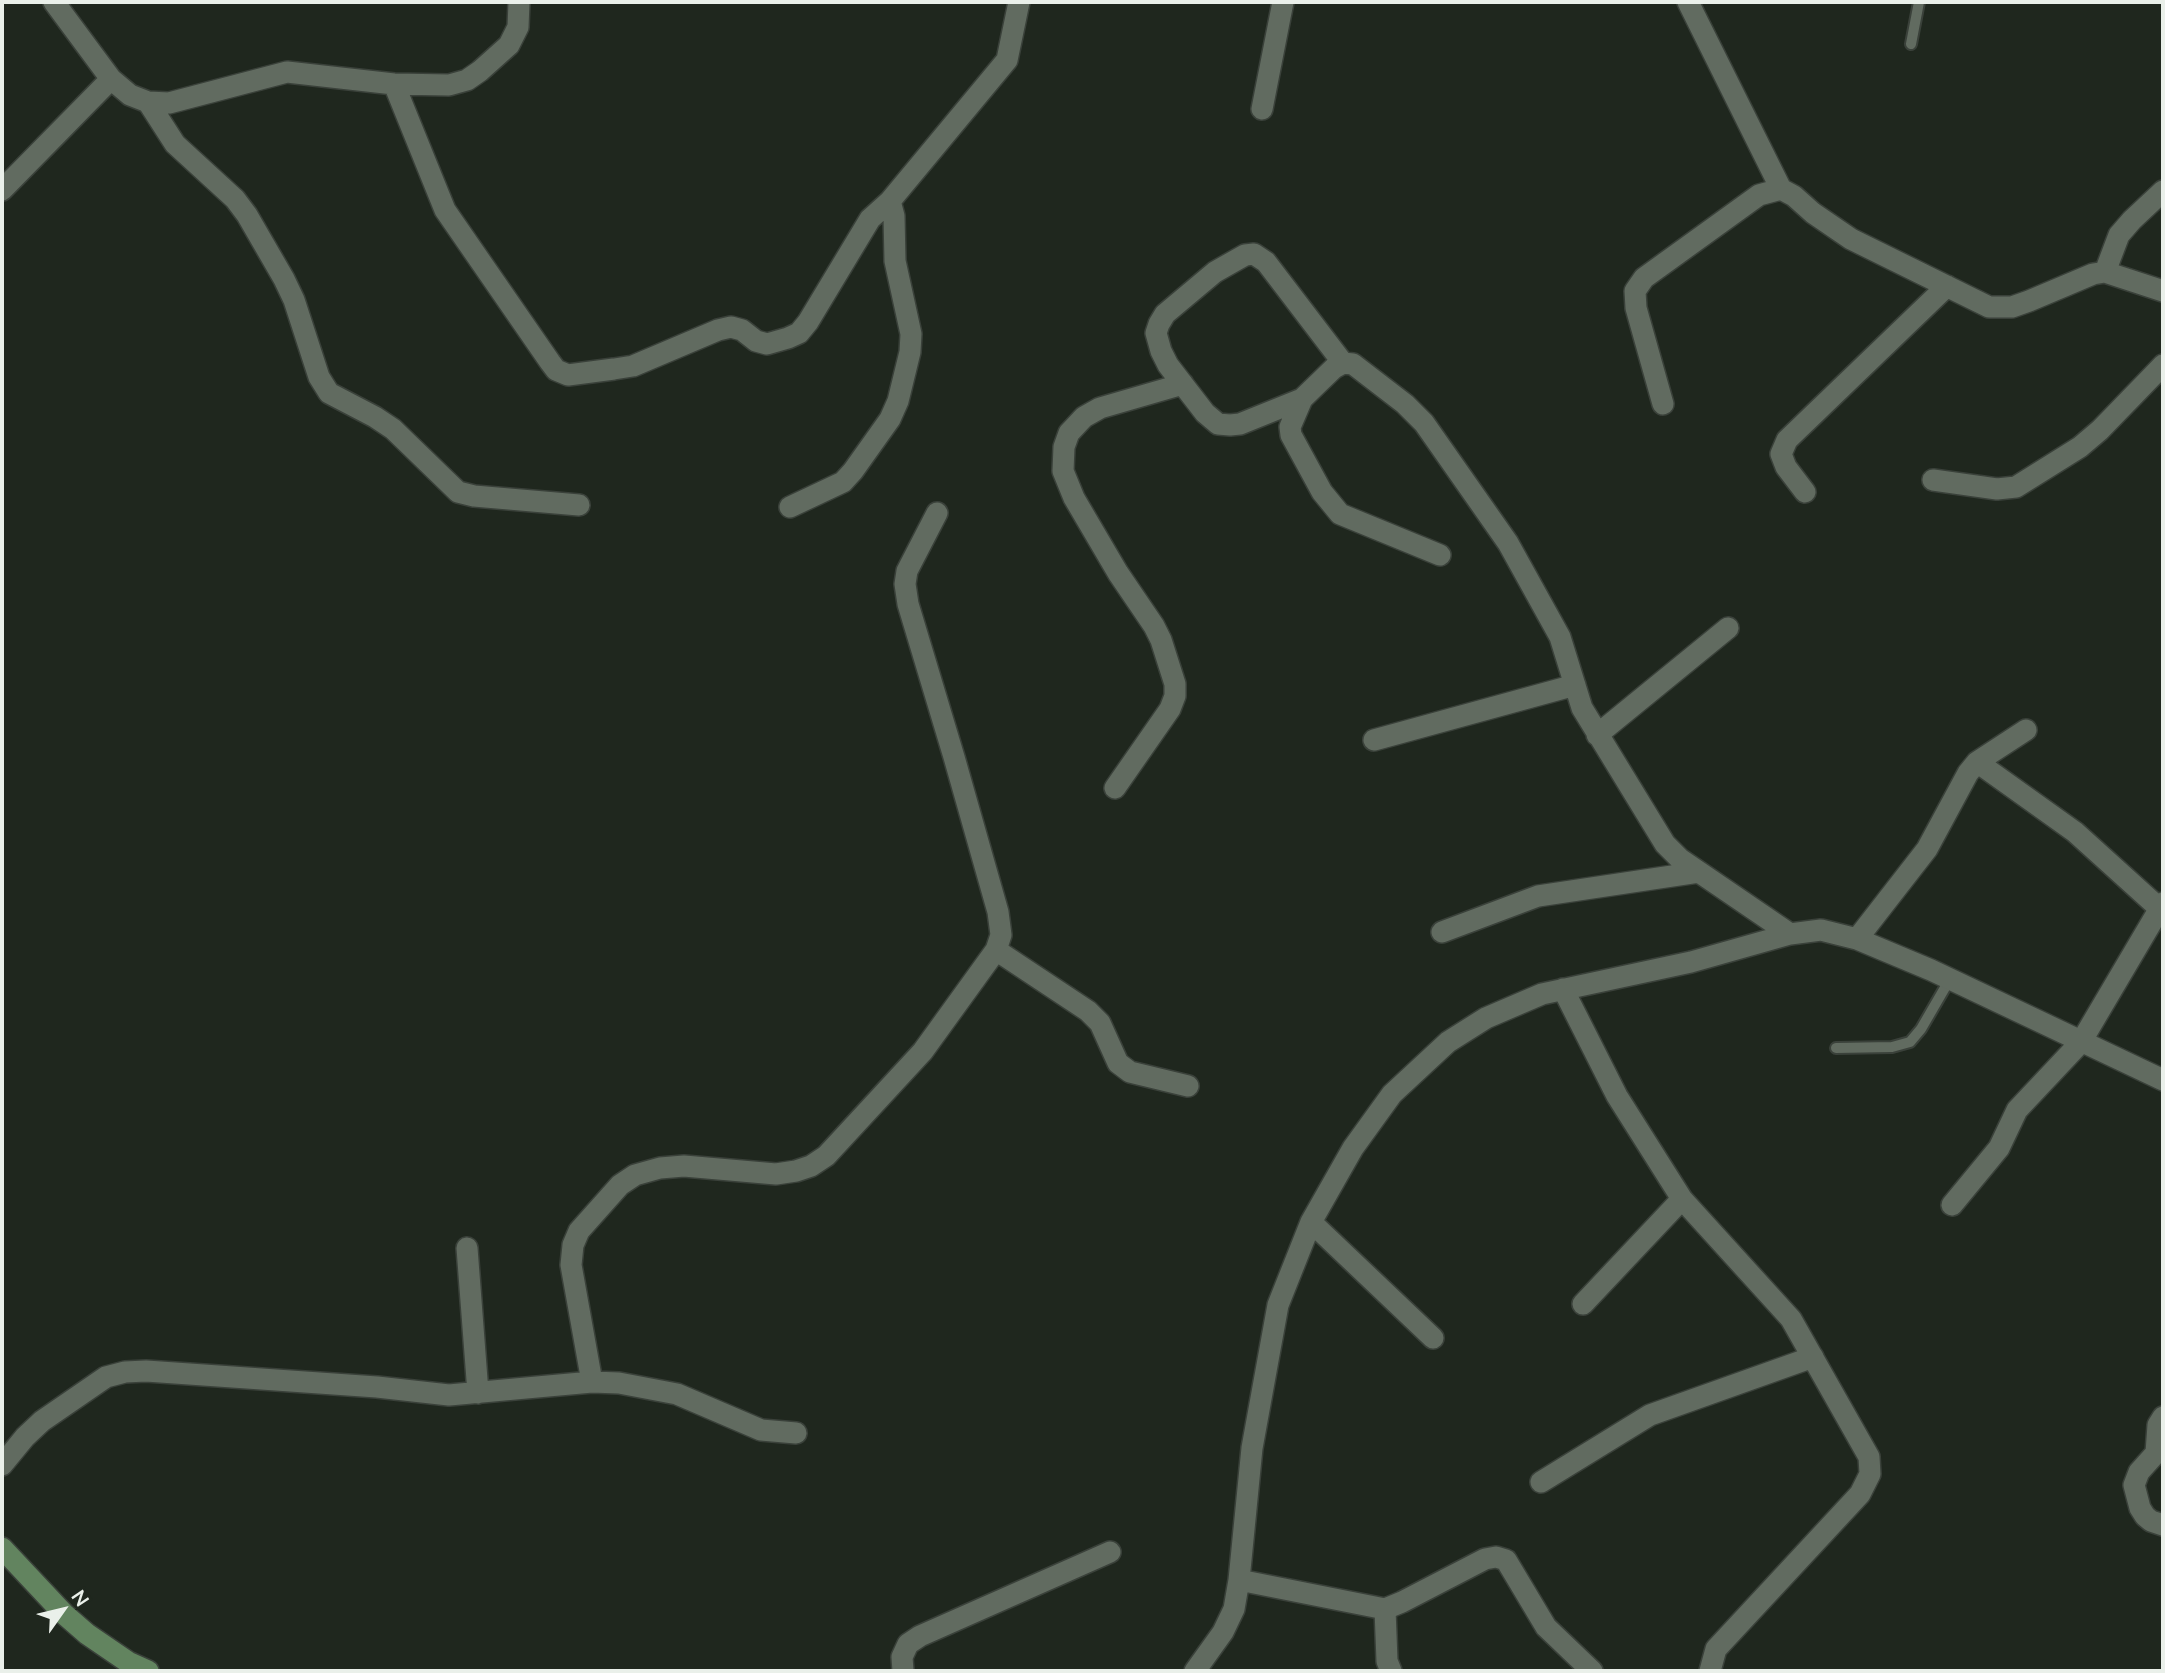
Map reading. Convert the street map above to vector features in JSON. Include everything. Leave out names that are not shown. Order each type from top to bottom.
[{"type":"main road","points":[[2,1548],[86,1634],[128,1662],[148,1671]]},
{"type":"street","points":[[54,2],[111,79],[130,95],[148,102],[169,103],[287,72],[394,84],[449,85],[467,80],[509,45],[518,27],[519,2]]},
{"type":"street","points":[[394,84],[445,210],[550,362],[556,370],[568,375],[633,366],[731,327],[767,344],[799,333],[870,219],[890,201],[1007,60],[1019,2]]},
{"type":"street","points":[[1262,109],[1283,2]]},
{"type":"street","points":[[1688,2],[1781,189],[1851,239],[1989,307],[2012,307],[2029,302],[2093,274],[2105,272],[2163,291]]},
{"type":"street","points":[[2,190],[111,79]]},
{"type":"street","points":[[148,102],[175,144],[235,199],[247,215],[295,300],[319,377],[329,393],[376,417],[393,429],[458,492],[474,496],[579,505]]},
{"type":"street","points":[[1663,404],[1636,308],[1635,291],[1644,278],[1759,195],[1781,189]]},
{"type":"street","points":[[2105,272],[2119,235],[2163,191]]},
{"type":"street","points":[[790,507],[843,482],[890,419],[898,401],[910,352],[911,334],[895,261],[894,216],[890,201]]},
{"type":"street","points":[[1343,363],[1266,262],[1254,254],[1245,255],[1215,272],[1165,314],[1156,333],[1168,365],[1205,413],[1218,424],[1240,424],[1301,399],[1343,363],[1353,364],[1405,404],[1424,423],[1508,542],[1560,637],[1582,708],[1665,844],[1680,859],[1790,934]]},
{"type":"street","points":[[1805,492],[1786,467],[1781,454],[1787,440],[1947,286]]},
{"type":"street","points":[[1933,480],[1997,489],[2016,487],[2080,447],[2163,365]]},
{"type":"street","points":[[1115,788],[1170,709],[1175,696],[1175,684],[1154,626],[1118,573],[1074,498],[1063,471],[1063,447],[1069,433],[1084,417],[1100,408],[1183,384]]},
{"type":"street","points":[[1301,399],[1290,426],[1291,435],[1322,492],[1340,514],[1440,555]]},
{"type":"street","points":[[592,1382],[571,1265],[573,1245],[579,1231],[620,1185],[635,1175],[660,1168],[684,1166],[776,1174],[796,1171],[826,1156],[923,1051],[996,950],[1000,935],[999,912],[908,604],[905,584],[907,571],[937,513]]},
{"type":"street","points":[[1597,735],[1728,628]]},
{"type":"street","points":[[1374,740],[1575,685]]},
{"type":"street","points":[[1857,939],[1927,849],[1968,773],[1978,762],[2026,730]]},
{"type":"street","points":[[1951,1205],[1999,1148],[2017,1110],[2081,1042],[2161,906],[2075,832],[1978,762]]},
{"type":"street","points":[[1442,932],[1538,897],[1699,872]]},
{"type":"street","points":[[1195,1671],[1223,1632],[1234,1609],[1252,1448],[1278,1305],[1311,1222],[1353,1148],[1392,1094],[1448,1042],[1486,1018],[1542,994],[1691,962],[1790,934],[1821,930],[1857,939],[1950,979],[2163,1080]]},
{"type":"street","points":[[996,950],[1088,1011],[1100,1023],[1118,1063],[1130,1072],[1188,1086]]},
{"type":"street","points":[[1563,989],[1617,1096],[1682,1199],[1791,1319],[1869,1457],[1870,1474],[1860,1494],[1716,1649],[1710,1671]]},
{"type":"street","points":[[1583,1304],[1682,1199]]},
{"type":"street","points":[[1311,1222],[1433,1338]]},
{"type":"street","points":[[467,1248],[478,1393]]},
{"type":"street","points":[[1541,1482],[1650,1415],[1813,1357]]},
{"type":"street","points":[[2,1465],[42,1421],[106,1377],[125,1372],[146,1371],[377,1387],[449,1395],[592,1382],[618,1383],[677,1394],[761,1430],[796,1433]]},
{"type":"street","points":[[2163,1417],[2158,1426],[2156,1453],[2138,1472],[2133,1485],[2145,1516],[2163,1525]]},
{"type":"street","points":[[903,1671],[902,1657],[908,1644],[920,1636],[1110,1552]]},
{"type":"street","points":[[1239,1580],[1385,1609],[1485,1559],[1496,1557],[1506,1560],[1546,1627],[1592,1671]]},
{"type":"street","points":[[1385,1609],[1387,1661],[1391,1671]]},
{"type":"lane","points":[[1911,44],[1919,2]]},
{"type":"lane","points":[[1836,1048],[1892,1047],[1910,1042],[1921,1029],[1950,979]]}]
